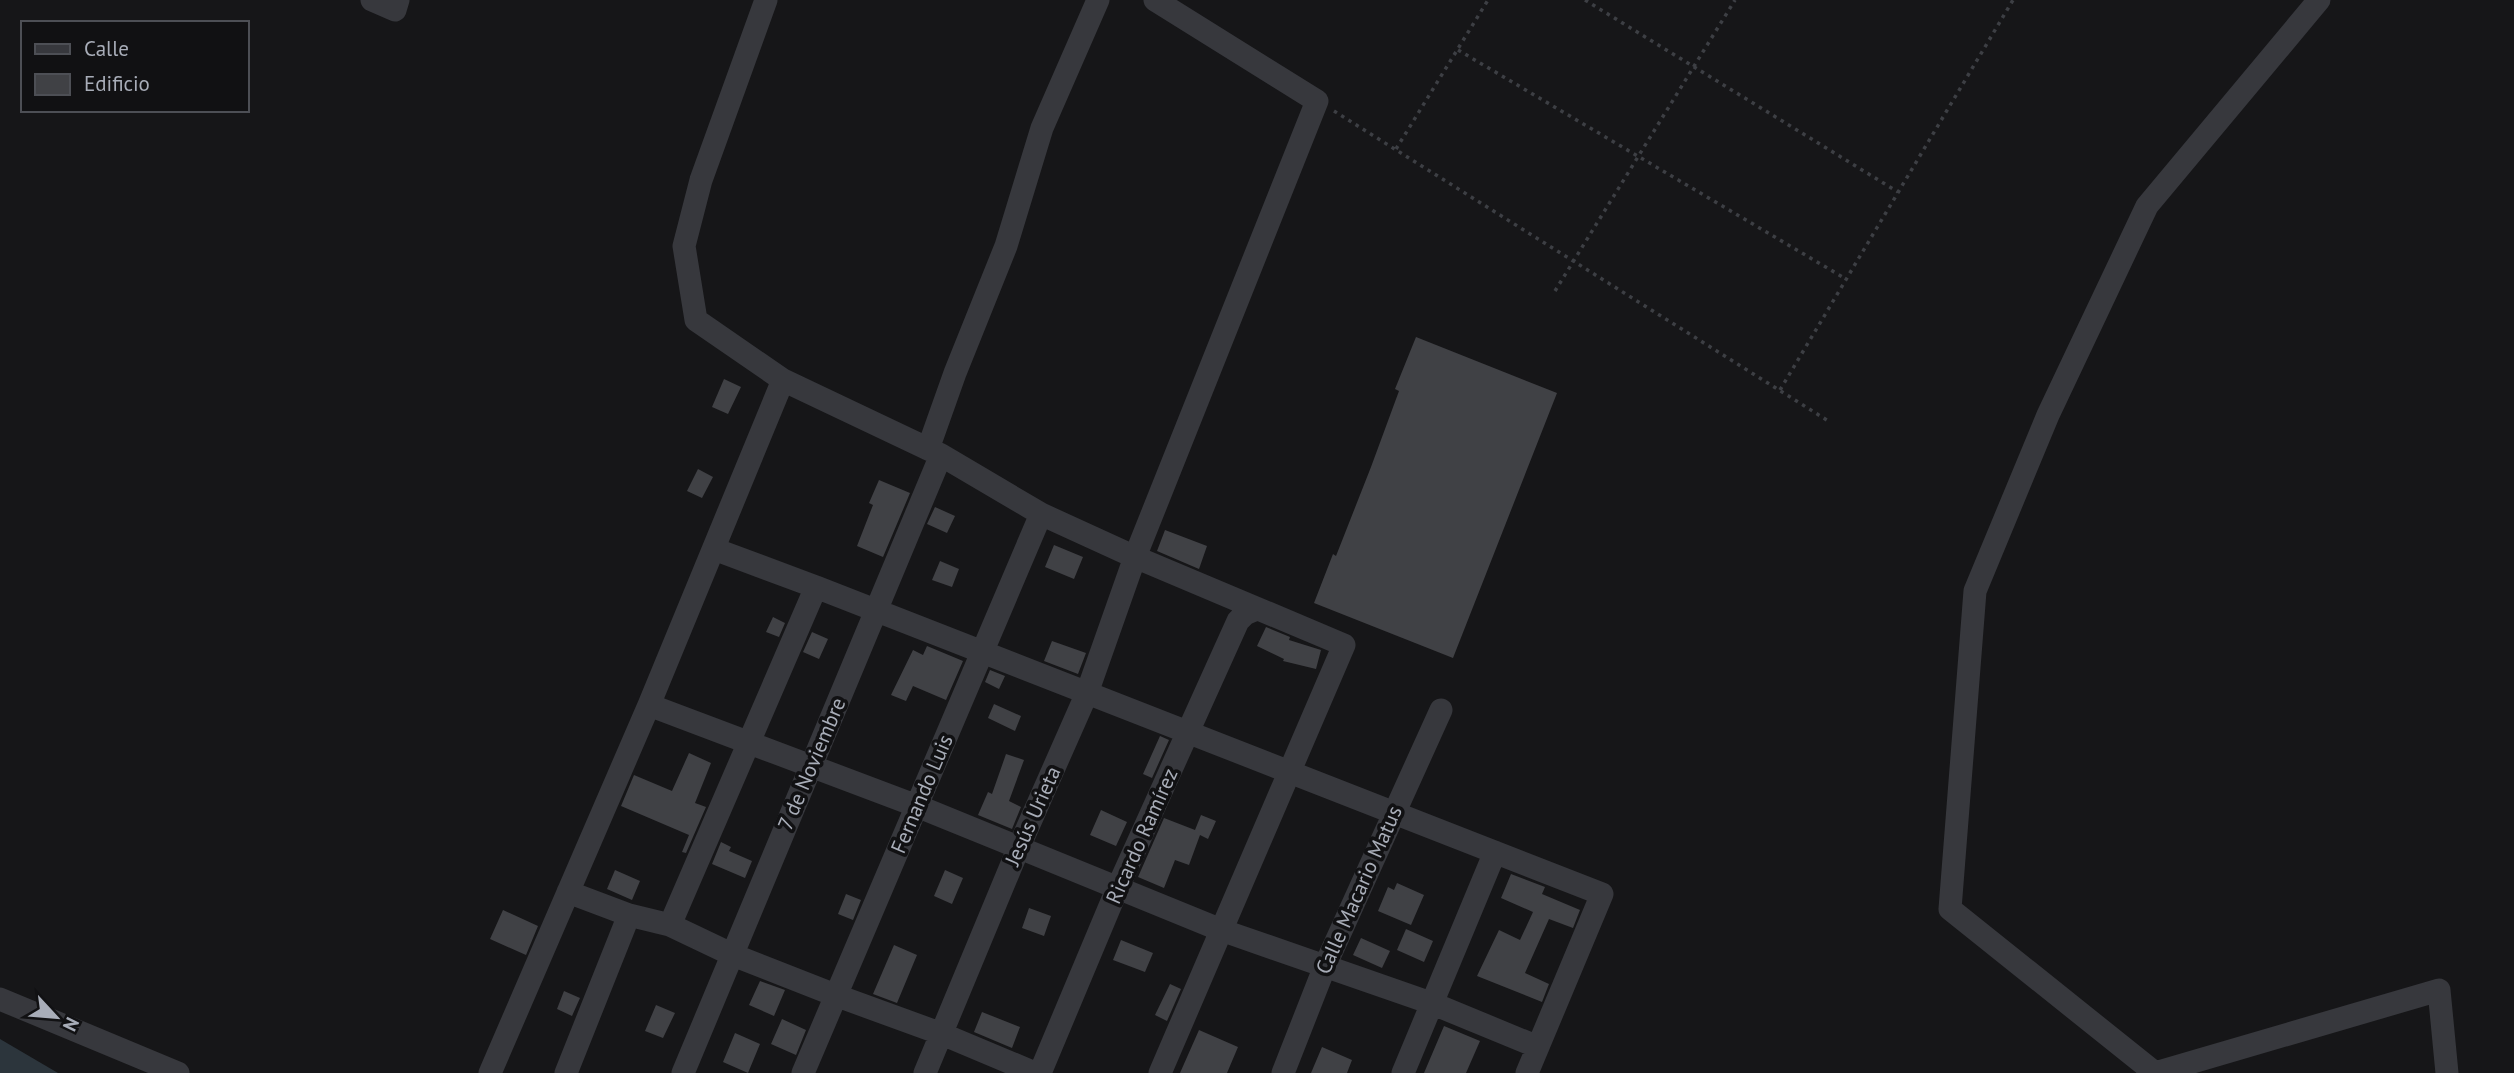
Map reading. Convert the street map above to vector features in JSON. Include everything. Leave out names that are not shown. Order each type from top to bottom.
[{"type":"street","points":[[372,0],[395,10],[398,0]]},
{"type":"street","points":[[766,0],[701,180],[684,246],[696,320],[783,380],[935,452],[1041,514],[1135,557],[1344,645],[1160,1073]]},
{"type":"street","name":"7 de Noviembre","points":[[683,1073],[876,610],[935,452],[955,373],[1006,246],[1042,128],[1098,0]]},
{"type":"street","points":[[1155,0],[1317,101]]},
{"type":"street","points":[[2319,0],[2147,206],[2048,415],[1980,578],[1975,591],[1951,909],[2155,1073],[2439,990],[2447,1073]]},
{"type":"street","name":"Jesús Urieta","points":[[925,1073],[1019,847],[1087,693],[1135,557],[1317,101]]},
{"type":"street","points":[[490,1073],[649,705],[783,380]]},
{"type":"street","name":"Fernando Luis","points":[[803,1073],[1041,514]]},
{"type":"street","points":[[714,549],[1602,894],[1527,1073]]},
{"type":"street","points":[[670,925],[816,587]]},
{"type":"street","name":"Ricardo Ramírez","points":[[1038,1073],[1118,887],[1238,621],[1257,608]]},
{"type":"street","points":[[649,705],[917,806],[1221,930],[1431,1003],[1538,1047]]},
{"type":"street","name":"Calle Macario Matus","points":[[1283,1073],[1325,966],[1440,710]]},
{"type":"street","points":[[1403,1073],[1495,852]]},
{"type":"street","points":[[568,892],[629,915],[670,925],[733,955],[1038,1073]]},
{"type":"street","points":[[566,1073],[629,915]]},
{"type":"street","points":[[0,999],[178,1073]]},
{"type":"path","points":[[1396,149],[1488,0]]},
{"type":"path","points":[[1585,0],[1898,192]]},
{"type":"path","points":[[1555,291],[1735,0]]},
{"type":"path","points":[[1780,390],[2013,0]]},
{"type":"path","points":[[1458,50],[1846,279]]},
{"type":"path","points":[[1317,101],[1830,422]]},
{"type":"shaded area","points":[[0,1039],[58,1073],[0,1073]]},
{"type":"building","points":[[1416,337],[1557,393],[1453,658],[1314,603],[1333,554],[1336,556],[1371,467],[1399,391],[1395,389]]},
{"type":"building","points":[[724,379],[741,387],[728,414],[712,407]]},
{"type":"building","points":[[698,469],[713,477],[702,498],[687,491]]},
{"type":"building","points":[[879,480],[910,493],[883,557],[857,546],[873,505],[869,503]]},
{"type":"building","points":[[935,507],[955,516],[947,533],[927,524]]},
{"type":"building","points":[[1165,530],[1207,546],[1199,569],[1157,551]]},
{"type":"building","points":[[1054,545],[1083,557],[1074,579],[1045,567]]},
{"type":"building","points":[[940,561],[959,569],[952,587],[932,580]]},
{"type":"building","points":[[773,617],[785,623],[779,637],[766,632]]},
{"type":"building","points":[[1266,627],[1290,637],[1289,640],[1321,650],[1316,669],[1283,661],[1284,659],[1257,646]]},
{"type":"building","points":[[812,632],[828,639],[819,659],[803,652]]},
{"type":"building","points":[[1052,641],[1086,653],[1078,674],[1044,661]]},
{"type":"building","points":[[927,646],[963,661],[946,700],[913,686],[906,701],[891,695],[913,650],[923,655]]},
{"type":"building","points":[[990,670],[1005,676],[999,689],[985,682]]},
{"type":"building","points":[[994,704],[1021,716],[1015,731],[988,718]]},
{"type":"building","points":[[1160,736],[1169,740],[1152,778],[1143,774]]},
{"type":"building","points":[[689,753],[711,763],[695,803],[706,807],[686,853],[682,852],[689,835],[621,806],[634,775],[672,791]]},
{"type":"building","points":[[1006,754],[1024,760],[1009,801],[1021,807],[1012,829],[978,815],[988,792],[992,794]]},
{"type":"building","points":[[1101,810],[1127,822],[1116,846],[1090,835]]},
{"type":"building","points":[[1201,815],[1216,821],[1208,839],[1200,835],[1189,865],[1175,860],[1164,888],[1138,877],[1164,818],[1195,830]]},
{"type":"building","points":[[721,842],[731,847],[729,851],[752,861],[745,878],[712,864]]},
{"type":"building","points":[[615,870],[640,881],[632,900],[607,889]]},
{"type":"building","points":[[945,870],[963,878],[952,904],[934,896]]},
{"type":"building","points":[[1511,874],[1545,887],[1542,894],[1580,910],[1573,928],[1549,919],[1525,973],[1549,984],[1542,1002],[1477,976],[1499,930],[1520,940],[1533,912],[1501,898]]},
{"type":"building","points":[[1397,883],[1424,895],[1411,925],[1378,911],[1388,887],[1394,890]]},
{"type":"building","points":[[846,894],[861,900],[853,920],[838,914]]},
{"type":"building","points":[[1029,908],[1051,916],[1044,936],[1022,928]]},
{"type":"building","points":[[503,910],[538,926],[526,955],[490,939]]},
{"type":"building","points":[[1406,929],[1433,941],[1424,962],[1397,950]]},
{"type":"building","points":[[1361,938],[1390,951],[1382,968],[1353,955]]},
{"type":"building","points":[[1121,940],[1153,953],[1145,972],[1113,960]]},
{"type":"building","points":[[894,945],[917,955],[897,1003],[873,994]]},
{"type":"building","points":[[760,981],[785,990],[774,1016],[749,1005]]},
{"type":"building","points":[[1170,984],[1181,989],[1167,1021],[1155,1015]]},
{"type":"building","points":[[564,991],[580,998],[572,1016],[557,1009]]},
{"type":"building","points":[[656,1005],[675,1013],[663,1038],[645,1031]]},
{"type":"building","points":[[982,1012],[1020,1027],[1012,1048],[974,1032]]},
{"type":"building","points":[[782,1019],[806,1030],[796,1055],[771,1044]]},
{"type":"building","points":[[1444,1026],[1480,1041],[1466,1073],[1424,1073]]},
{"type":"building","points":[[1199,1030],[1238,1047],[1227,1073],[1180,1073]]},
{"type":"building","points":[[735,1033],[760,1044],[748,1073],[723,1062]]},
{"type":"building","points":[[1322,1047],[1352,1060],[1347,1073],[1311,1073]]}]
